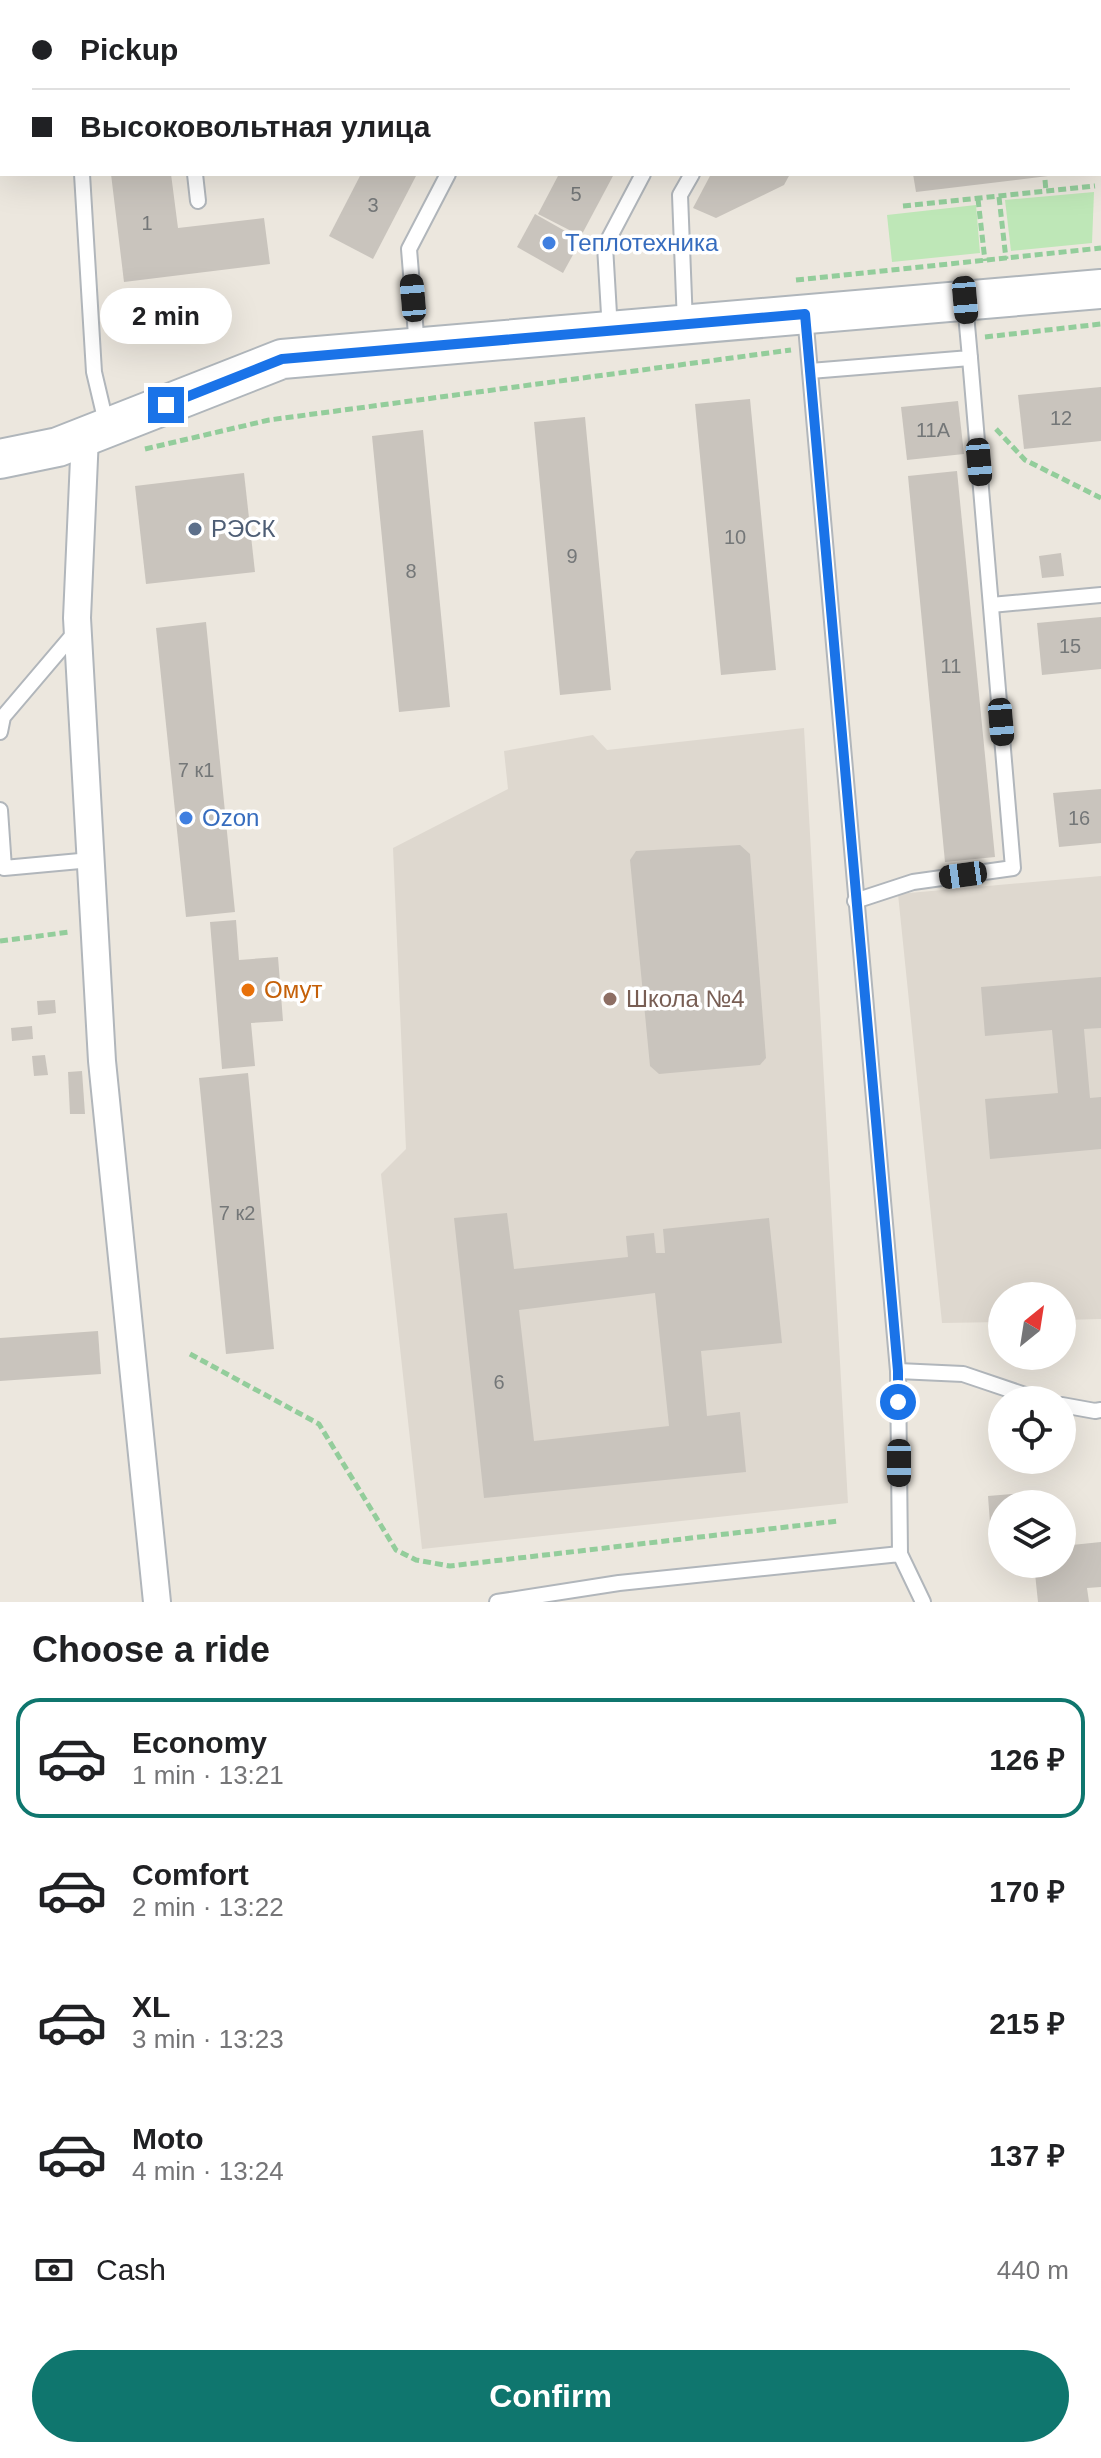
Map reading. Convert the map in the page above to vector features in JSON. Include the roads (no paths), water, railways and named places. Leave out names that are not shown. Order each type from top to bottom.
[{"type":"main road","points":[[0,459],[107,439],[282,359],[1101,289]]},
{"type":"street","points":[[107,439],[77,630],[102,1061],[157,1602]]},
{"type":"lane","points":[[82,176],[94,372],[107,439]]},
{"type":"lane","points":[[195,176],[198,201]]},
{"type":"lane","points":[[417,348],[409,249],[447,176]]},
{"type":"lane","points":[[610,331],[605,246],[642,176]]},
{"type":"lane","points":[[685,325],[680,195],[691,176]]},
{"type":"lane","points":[[855,901],[913,882],[1013,868],[965,300]]},
{"type":"lane","points":[[802,314],[810,371],[898,1371],[900,1554],[923,1602]]},
{"type":"lane","points":[[810,371],[970,358]]},
{"type":"lane","points":[[991,605],[1101,595]]},
{"type":"lane","points":[[0,732],[3,717],[77,630]]},
{"type":"lane","points":[[0,810],[4,868],[91,860]]},
{"type":"lane","points":[[898,1371],[963,1374],[999,1386]]},
{"type":"lane","points":[[1076,1408],[1101,1410]]},
{"type":"lane","points":[[497,1602],[619,1583],[900,1554]]},
{"type":"place","name":"Теплотехника","points":[[549,243]]},
{"type":"place","name":"РЭСК","points":[[195,529]]},
{"type":"place","name":"Ozon","points":[[186,818]]},
{"type":"place","name":"Омут","points":[[248,990]]},
{"type":"place","name":"Школа №4","points":[[610,999]]}]
